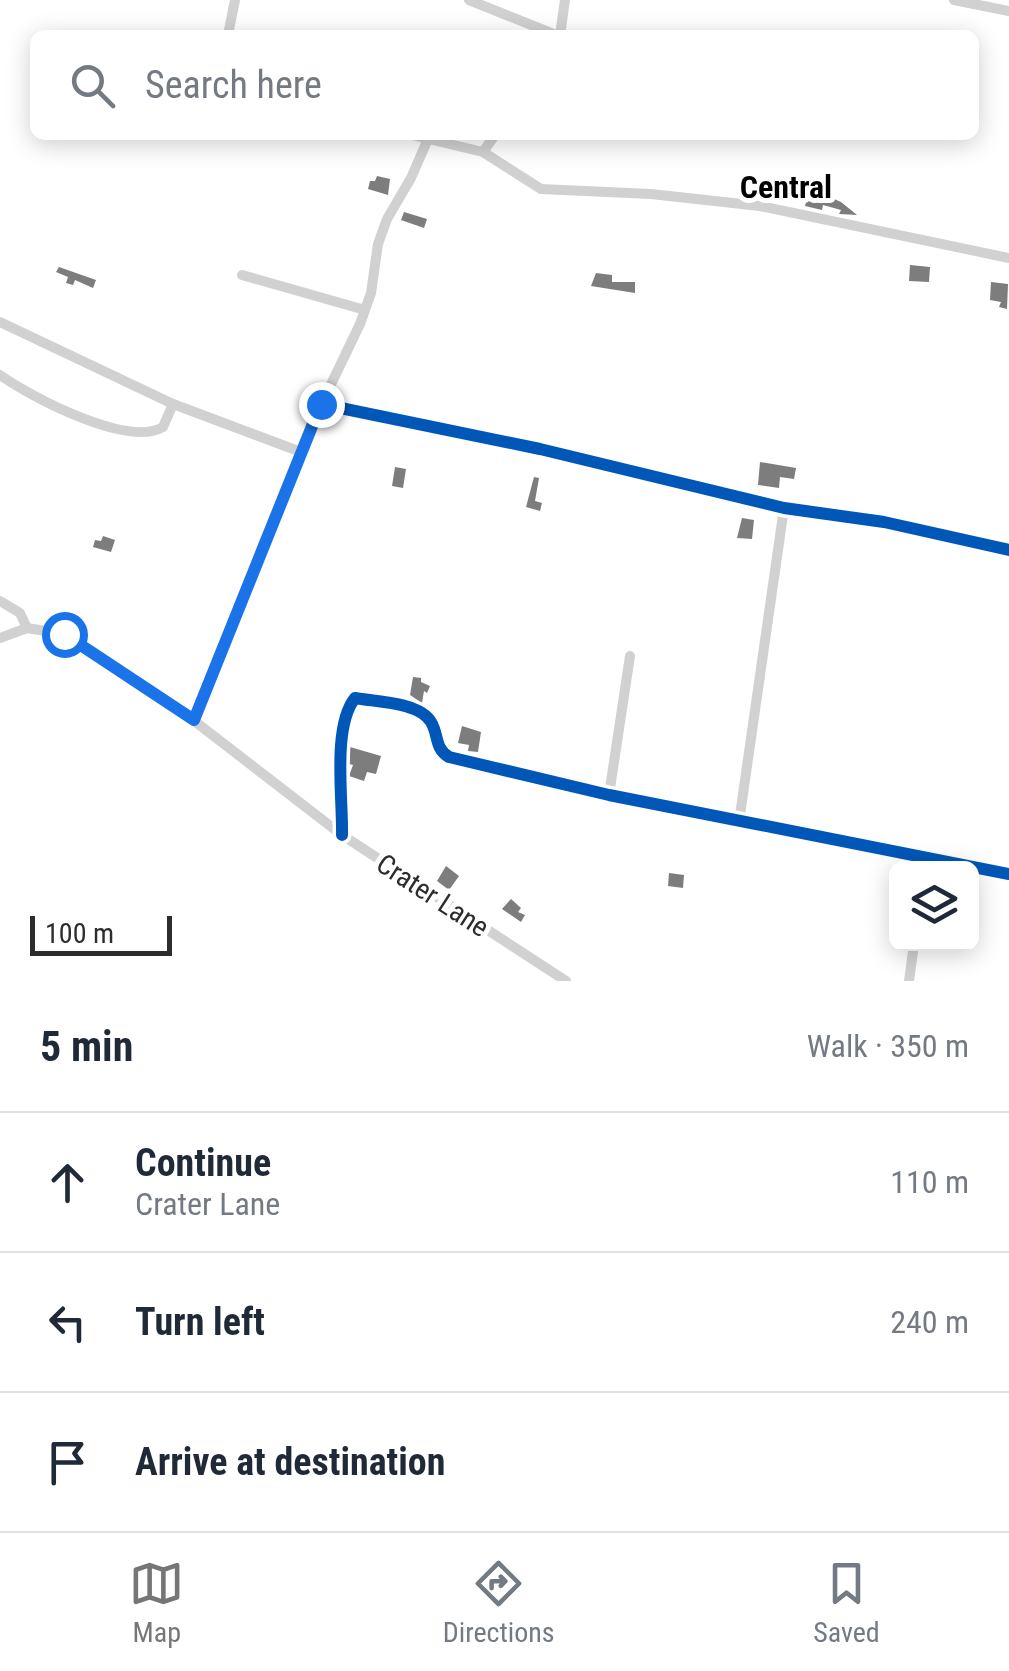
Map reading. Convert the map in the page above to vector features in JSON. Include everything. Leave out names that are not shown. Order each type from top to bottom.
[{"type":"street","points":[[229,30],[235,0]]},
{"type":"street","points":[[469,0],[504,5],[549,30]]},
{"type":"street","points":[[559,30],[564,0]]},
{"type":"street","points":[[954,0],[1009,12]]},
{"type":"street","points":[[194,720],[300,452],[365,310],[383,232],[428,140],[483,152],[541,189],[651,194],[760,206],[1009,258]]},
{"type":"street","points":[[483,152],[491,140]]},
{"type":"street","points":[[242,275],[365,310]]},
{"type":"street","points":[[0,322],[173,404],[300,452]]},
{"type":"street","points":[[0,376],[59,409],[93,422],[144,433],[163,427],[173,404]]},
{"type":"street","points":[[321,404],[522,446],[784,508],[884,522],[1009,550]]},
{"type":"street","points":[[739,822],[784,508]]},
{"type":"street","points":[[0,601],[20,612],[27,628],[0,638]]},
{"type":"street","name":"Crater Lane","points":[[27,628],[64,634],[194,720],[342,835],[566,981]]},
{"type":"street","points":[[610,795],[630,656]]},
{"type":"street","points":[[342,835],[342,740],[351,703],[356,698],[420,711],[430,719],[438,746],[449,756],[915,861]]},
{"type":"street","points":[[979,870],[1009,874]]},
{"type":"street","points":[[909,981],[913,951]]},
{"type":"building","points":[[377,176],[390,179],[388,195],[368,189]]},
{"type":"building","points":[[810,188],[841,202],[857,215],[839,214],[841,210],[823,205],[822,210],[805,206]]},
{"type":"building","points":[[404,212],[427,219],[424,228],[401,220]]},
{"type":"building","points":[[910,265],[930,267],[929,282],[909,281]]},
{"type":"building","points":[[59,267],[96,280],[93,288],[75,280],[73,285],[66,283],[68,277],[56,272]]},
{"type":"building","points":[[596,273],[612,275],[612,282],[635,282],[635,293],[591,286]]},
{"type":"building","points":[[991,282],[1008,284],[1007,309],[999,307],[1001,302],[990,300]]},
{"type":"building","points":[[760,462],[796,468],[794,479],[780,477],[779,488],[758,485]]},
{"type":"building","points":[[395,467],[406,469],[403,488],[392,486]]},
{"type":"building","points":[[534,477],[539,478],[535,501],[542,503],[540,511],[526,507]]},
{"type":"building","points":[[742,518],[754,520],[752,539],[737,538]]},
{"type":"building","points":[[103,536],[115,540],[111,552],[93,547],[95,540],[101,541]]},
{"type":"building","points":[[413,677],[430,686],[427,693],[424,691],[422,703],[410,695]]},
{"type":"building","points":[[462,726],[481,732],[478,752],[468,751],[469,745],[458,743]]},
{"type":"building","points":[[350,747],[381,756],[376,774],[367,772],[364,781],[349,776],[353,765],[349,764]]},
{"type":"building","points":[[446,866],[459,876],[449,890],[437,881]]},
{"type":"building","points":[[669,873],[684,875],[683,888],[668,886]]},
{"type":"building","points":[[511,899],[521,908],[518,912],[525,915],[521,922],[502,909]]},
{"type":"cycle path","points":[[321,404],[540,449],[784,508],[884,522],[1009,550]]},
{"type":"cycle path","points":[[342,835],[341,745],[343,727],[355,698],[407,707],[425,715],[441,750],[449,757],[609,795],[1009,874]]},
{"type":"district","name":"Central","points":[[786,187]]},
{"type":"route","points":[[64,634],[194,720],[321,404]]}]
